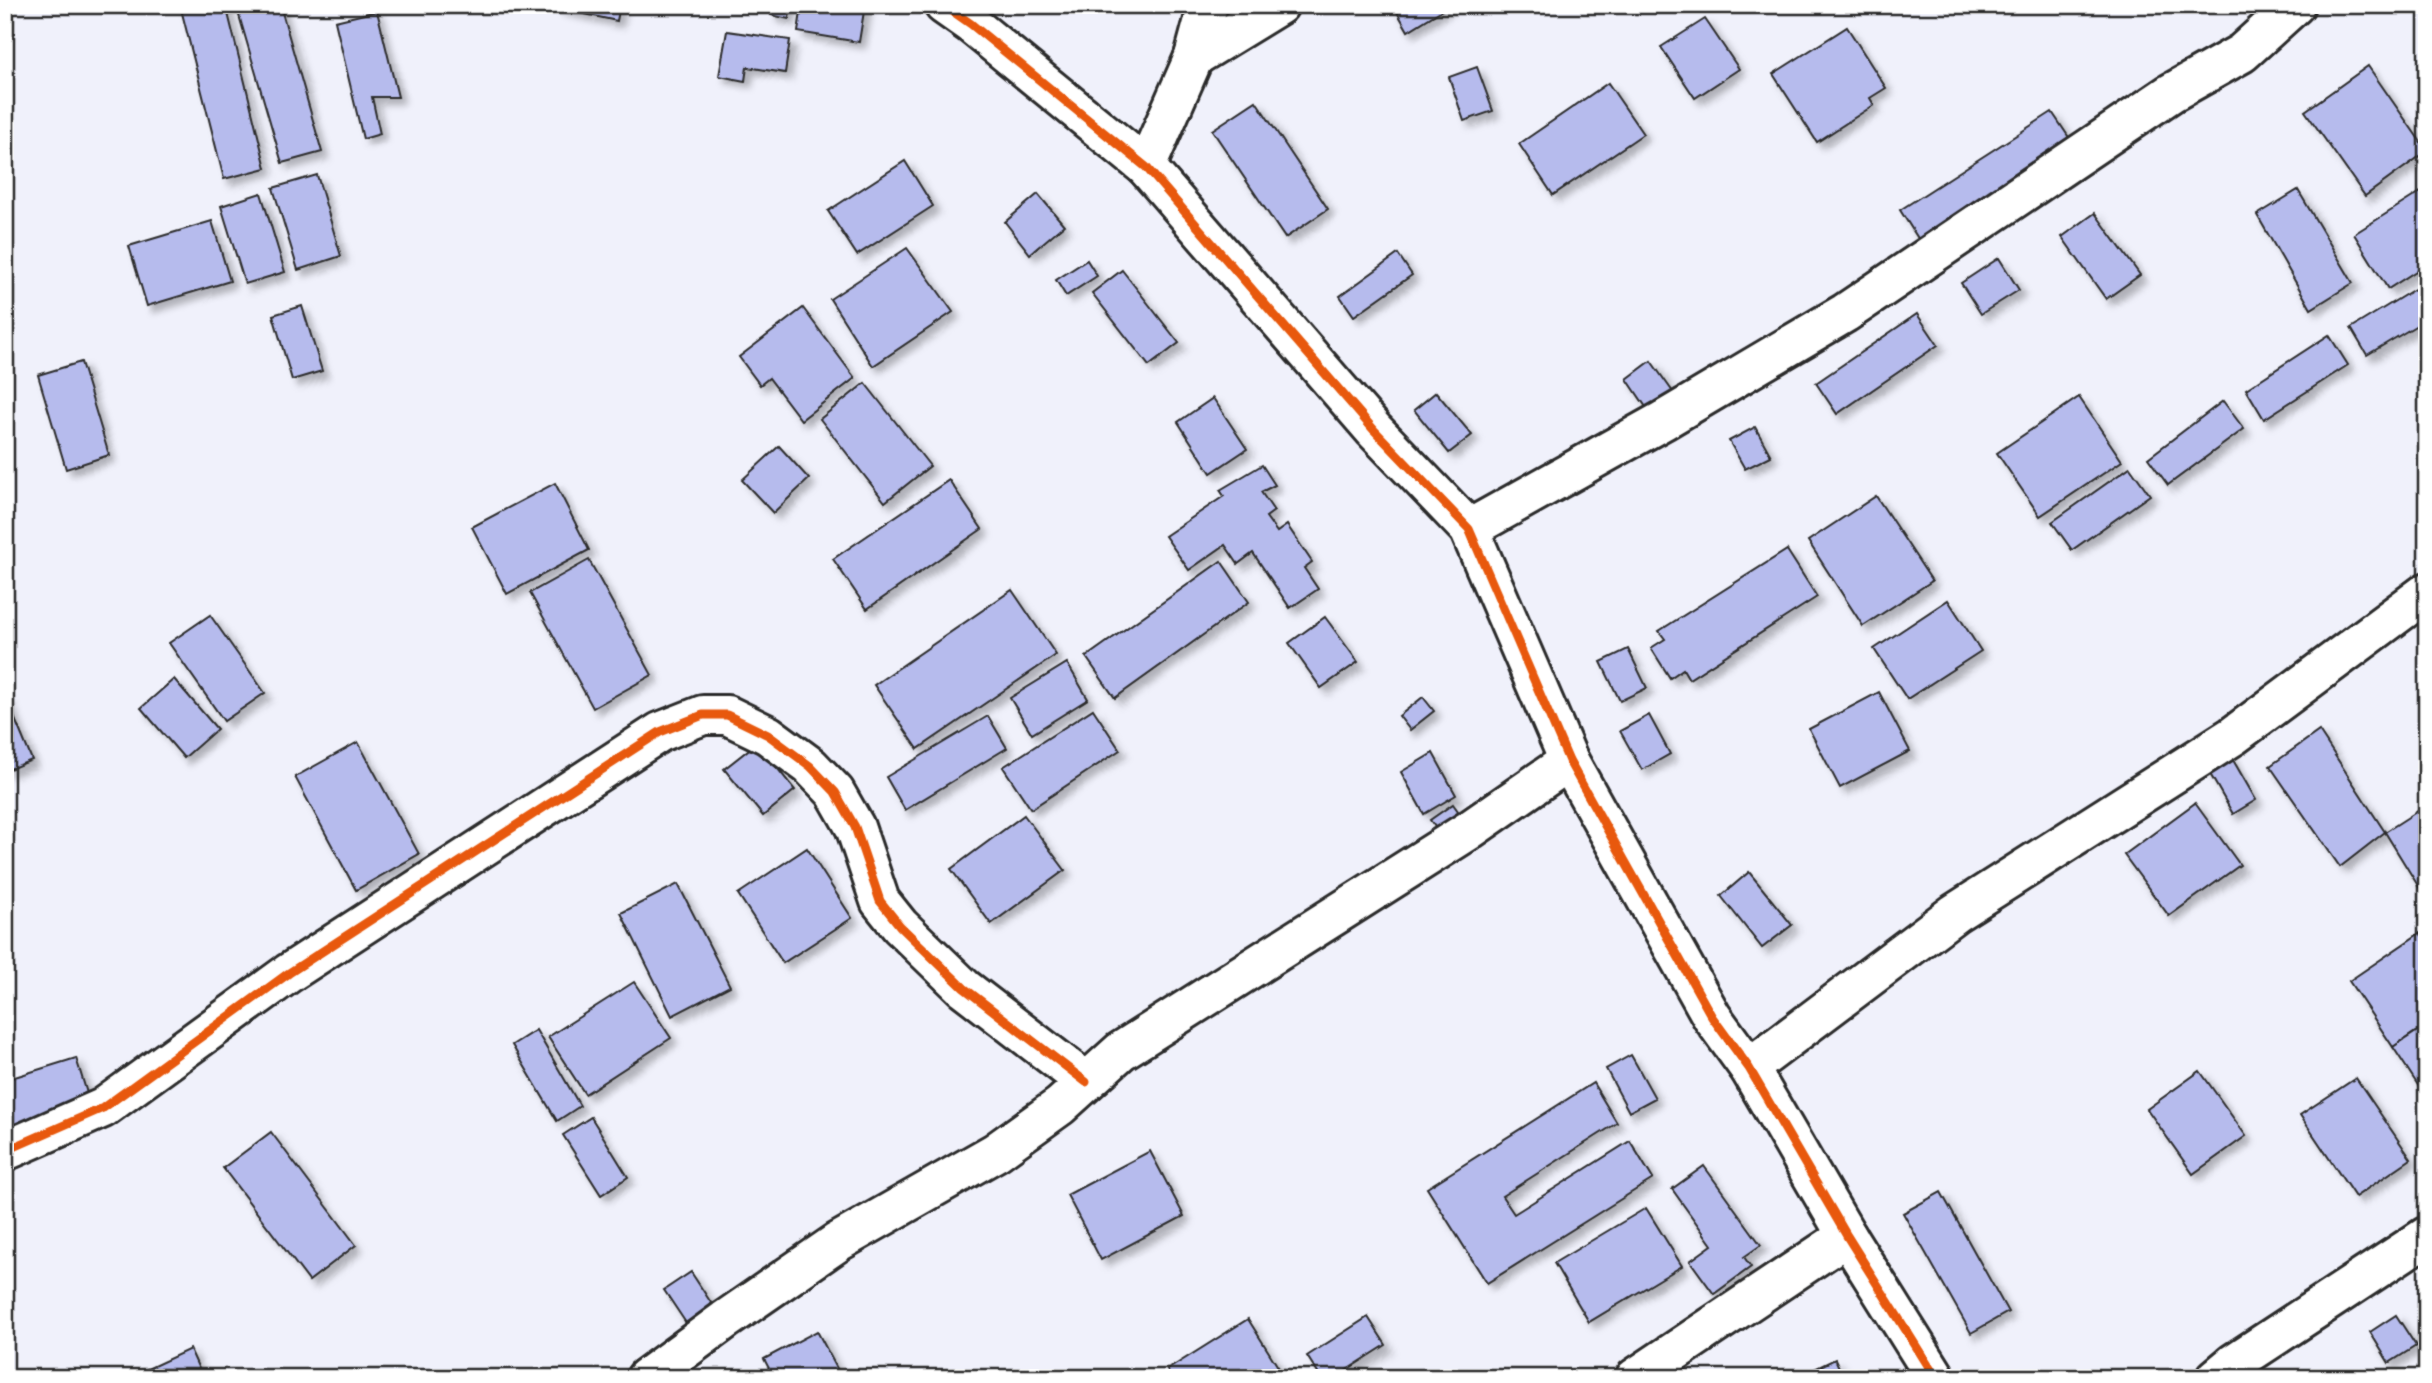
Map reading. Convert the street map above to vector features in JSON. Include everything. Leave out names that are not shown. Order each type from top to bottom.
[{"type":"street","points":[[944,5],[1146,167],[1374,430],[1469,529],[1569,761],[1712,1017],[1749,1068],[1847,1236],[1936,1378]]},
{"type":"street","points":[[1146,167],[1194,57],[1208,5]]},
{"type":"street","points":[[1194,57],[1279,5]]},
{"type":"street","points":[[1469,529],[1664,420],[1845,313],[2171,93],[2242,53],[2295,5]]},
{"type":"street","points":[[1749,1068],[1955,913],[2233,736],[2427,592]]},
{"type":"street","points":[[5,1151],[103,1108],[301,965],[660,732],[703,715],[727,715],[748,725],[768,735],[810,766],[835,792],[855,827],[880,901],[900,926],[964,988],[1087,1082]]},
{"type":"street","points":[[646,1378],[838,1242],[996,1153],[1060,1106],[1121,1051],[1468,831],[1569,761]]},
{"type":"street","points":[[1635,1378],[1847,1236]]},
{"type":"street","points":[[2216,1378],[2234,1363],[2427,1236]]},
{"type":"building","points":[[180,5],[226,5],[266,168],[224,179]]},
{"type":"building","points":[[236,5],[280,5],[322,152],[282,163]]},
{"type":"building","points":[[558,5],[620,5],[617,21],[557,8]]},
{"type":"building","points":[[773,5],[791,5],[789,19],[771,15]]},
{"type":"building","points":[[802,5],[865,5],[859,42],[798,32]]},
{"type":"building","points":[[1393,5],[1450,5],[1408,31]]},
{"type":"building","points":[[377,11],[398,97],[372,97],[380,134],[363,139],[335,21]]},
{"type":"building","points":[[1705,19],[1739,69],[1695,98],[1661,47]]},
{"type":"building","points":[[1847,27],[1886,88],[1870,98],[1874,105],[1817,142],[1773,74]]},
{"type":"building","points":[[727,31],[790,40],[785,73],[747,67],[745,81],[719,76]]},
{"type":"building","points":[[2368,66],[2427,151],[2365,196],[2305,111]]},
{"type":"building","points":[[1477,67],[1493,111],[1464,121],[1449,77]]},
{"type":"building","points":[[1608,83],[1643,134],[1553,195],[1519,144]]},
{"type":"building","points":[[1256,101],[1328,209],[1285,238],[1212,130]]},
{"type":"building","points":[[2052,112],[2072,142],[1919,240],[1900,210]]},
{"type":"building","points":[[905,161],[933,206],[857,255],[828,211]]},
{"type":"building","points":[[317,175],[341,256],[298,270],[273,188]]},
{"type":"building","points":[[2427,188],[2427,264],[2388,289],[2354,234]]},
{"type":"building","points":[[2298,190],[2353,283],[2311,309],[2257,215]]},
{"type":"building","points":[[261,193],[285,272],[245,284],[221,206]]},
{"type":"building","points":[[1038,194],[1064,225],[1030,254],[1005,222]]},
{"type":"building","points":[[2095,213],[2140,275],[2106,299],[2062,237]]},
{"type":"building","points":[[212,221],[230,281],[147,306],[129,246]]},
{"type":"building","points":[[907,248],[953,312],[873,366],[830,299]]},
{"type":"building","points":[[1398,254],[1412,275],[1354,316],[1340,296]]},
{"type":"building","points":[[1999,258],[2019,290],[1981,314],[1961,283]]},
{"type":"building","points":[[1087,260],[1097,276],[1066,296],[1056,280]]},
{"type":"building","points":[[1122,270],[1179,343],[1149,366],[1092,293]]},
{"type":"building","points":[[2426,282],[2427,319],[2367,355],[2351,328]]},
{"type":"building","points":[[302,306],[322,371],[292,380],[273,315]]},
{"type":"building","points":[[803,308],[855,378],[801,420],[769,378],[760,385],[739,357]]},
{"type":"building","points":[[1917,314],[1938,345],[1837,414],[1816,383]]},
{"type":"building","points":[[2329,335],[2348,365],[2264,419],[2246,389]]},
{"type":"building","points":[[1651,361],[1673,392],[1648,410],[1627,379]]},
{"type":"building","points":[[81,362],[109,455],[66,469],[38,375]]},
{"type":"building","points":[[865,383],[930,466],[885,502],[820,419]]},
{"type":"building","points":[[1436,392],[1472,435],[1449,453],[1414,410]]},
{"type":"building","points":[[2079,397],[2122,461],[2040,516],[1997,453]]},
{"type":"building","points":[[1213,398],[1247,449],[1211,473],[1178,422]]},
{"type":"building","points":[[2223,401],[2244,429],[2168,485],[2148,458]]},
{"type":"building","points":[[1755,427],[1771,456],[1745,469],[1729,441]]},
{"type":"building","points":[[779,446],[809,479],[773,513],[742,480]]},
{"type":"building","points":[[1262,465],[1275,485],[1261,492],[1274,511],[1266,517],[1277,532],[1287,525],[1312,562],[1304,568],[1318,589],[1290,608],[1253,553],[1238,564],[1225,545],[1189,570],[1165,536],[1224,496],[1220,490]]},
{"type":"building","points":[[2130,467],[2150,495],[2072,550],[2052,522]]},
{"type":"building","points":[[949,480],[982,529],[867,609],[833,559]]},
{"type":"building","points":[[555,483],[589,550],[507,594],[472,527]]},
{"type":"building","points":[[1876,496],[1932,581],[1863,626],[1808,541]]},
{"type":"building","points":[[1787,550],[1817,597],[1689,679],[1683,669],[1670,678],[1651,648],[1665,639],[1659,631]]},
{"type":"building","points":[[589,560],[652,675],[593,708],[530,593]]},
{"type":"building","points":[[1221,561],[1249,602],[1115,698],[1086,657]]},
{"type":"building","points":[[1012,590],[1056,655],[918,749],[874,685]]},
{"type":"building","points":[[1948,600],[1981,651],[1907,699],[1874,649]]},
{"type":"building","points":[[210,615],[265,693],[224,721],[169,643]]},
{"type":"building","points":[[1325,617],[1358,662],[1321,688],[1289,643]]},
{"type":"building","points":[[1628,649],[1647,688],[1620,701],[1601,662]]},
{"type":"building","points":[[1067,663],[1088,699],[1032,734],[1010,698]]},
{"type":"building","points":[[174,679],[217,729],[184,758],[141,708]]},
{"type":"building","points":[[1879,692],[1910,751],[1840,788],[1809,729]]},
{"type":"building","points":[[5,695],[32,760],[5,771]]},
{"type":"building","points":[[1423,697],[1434,711],[1410,730],[1399,716]]},
{"type":"building","points":[[1093,709],[1120,750],[1031,809],[1003,767]]},
{"type":"building","points":[[1649,715],[1670,754],[1642,770],[1620,731]]},
{"type":"building","points":[[988,716],[1007,748],[905,810],[886,777]]},
{"type":"building","points":[[2319,731],[2385,832],[2340,867],[2270,766]]},
{"type":"building","points":[[358,742],[419,854],[356,890],[295,777]]},
{"type":"building","points":[[757,743],[795,790],[763,816],[724,769]]},
{"type":"building","points":[[1433,753],[1456,795],[1424,814],[1401,772]]},
{"type":"building","points":[[2229,753],[2256,800],[2233,814],[2206,767]]},
{"type":"building","points":[[2195,803],[2240,865],[2169,916],[2124,855]]},
{"type":"building","points":[[1453,804],[1466,822],[1443,838],[1430,820]]},
{"type":"building","points":[[2427,805],[2427,885],[2420,889],[2385,832]]},
{"type":"building","points":[[1024,815],[1065,870],[991,924],[951,869]]},
{"type":"building","points":[[807,848],[852,918],[783,963],[738,894]]},
{"type":"building","points":[[1749,872],[1792,925],[1762,948],[1721,896]]},
{"type":"building","points":[[678,884],[730,986],[672,1016],[621,913]]},
{"type":"building","points":[[2420,933],[2427,943],[2427,1024],[2393,1047],[2349,981]]},
{"type":"building","points":[[634,982],[671,1038],[585,1094],[548,1037]]},
{"type":"building","points":[[2427,1025],[2427,1099],[2393,1047]]},
{"type":"building","points":[[536,1030],[580,1106],[557,1121],[512,1045]]},
{"type":"building","points":[[1631,1055],[1655,1098],[1629,1112],[1606,1069]]},
{"type":"building","points":[[76,1058],[91,1106],[5,1132],[5,1080]]},
{"type":"building","points":[[2200,1071],[2246,1136],[2193,1174],[2147,1109]]},
{"type":"building","points":[[2356,1078],[2411,1159],[2355,1197],[2300,1115]]},
{"type":"building","points":[[1593,1083],[1617,1123],[1502,1196],[1514,1214],[1630,1141],[1653,1179],[1487,1283],[1427,1188]]},
{"type":"building","points":[[591,1117],[628,1177],[601,1195],[563,1135]]},
{"type":"building","points":[[271,1132],[356,1245],[309,1281],[223,1168]]},
{"type":"building","points":[[1150,1151],[1184,1216],[1101,1260],[1067,1195]]},
{"type":"building","points":[[1704,1166],[1761,1245],[1744,1257],[1751,1267],[1714,1294],[1690,1261],[1712,1245],[1672,1189]]},
{"type":"building","points":[[1941,1192],[2008,1312],[1971,1333],[1903,1213]]},
{"type":"building","points":[[1646,1208],[1682,1266],[1589,1322],[1554,1263]]},
{"type":"building","points":[[691,1272],[717,1312],[690,1329],[664,1290]]},
{"type":"building","points":[[2396,1315],[2416,1346],[2389,1363],[2370,1332]]},
{"type":"building","points":[[1368,1317],[1386,1345],[1334,1378],[1321,1378],[1307,1356]]},
{"type":"building","points":[[1248,1319],[1285,1378],[1172,1378],[1167,1370]]},
{"type":"building","points":[[817,1331],[842,1378],[774,1378],[764,1359]]},
{"type":"building","points":[[190,1349],[203,1378],[128,1378]]},
{"type":"building","points":[[1835,1359],[1844,1378],[1798,1378],[1798,1377]]},
{"type":"cycle path","points":[[944,5],[1146,167],[1374,430],[1469,529],[1569,761],[1712,1017],[1749,1068],[1847,1236],[1936,1378]]},
{"type":"cycle path","points":[[5,1151],[103,1108],[289,973],[660,732],[703,715],[727,715],[768,735],[810,766],[835,792],[855,827],[880,901],[900,926],[964,988],[1086,1082]]}]
